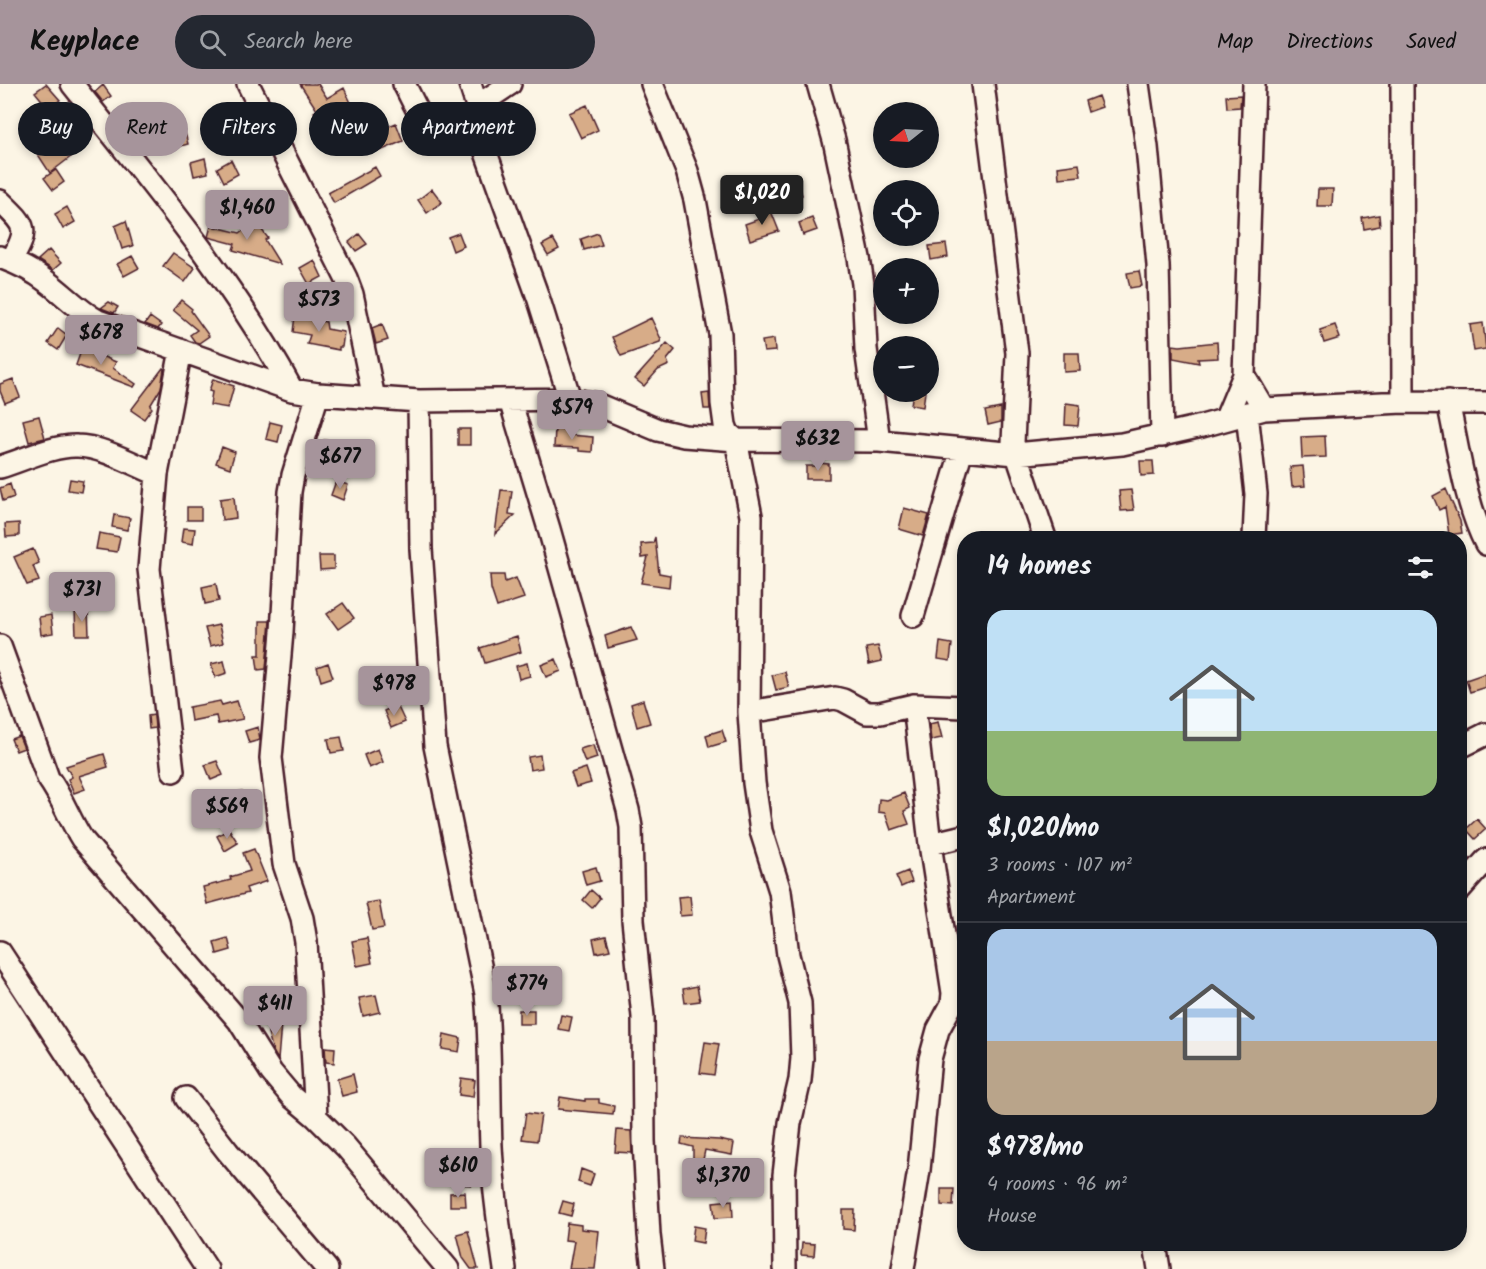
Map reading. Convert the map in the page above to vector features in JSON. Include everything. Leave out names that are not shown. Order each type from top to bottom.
[{"type":"street","points":[[72,84],[208,258],[267,343],[292,390]]},
{"type":"street","points":[[248,84],[346,278],[352,294],[374,398]]},
{"type":"street","points":[[404,84],[414,102]]},
{"type":"street","points":[[470,84],[474,102]]},
{"type":"street","points":[[490,102],[510,84]]},
{"type":"street","points":[[652,84],[687,171],[695,200],[720,334],[722,403],[725,424],[728,433],[736,440],[751,516],[749,712],[754,783],[761,831],[780,891],[788,955],[800,1003],[801,1069],[790,1123],[784,1175],[785,1269]]},
{"type":"street","points":[[818,84],[834,140],[859,258],[863,284],[866,349],[879,441]]},
{"type":"street","points":[[983,84],[1017,353],[1013,432],[1016,454],[1043,531]]},
{"type":"street","points":[[1138,84],[1147,147],[1158,265],[1162,436]]},
{"type":"street","points":[[1254,84],[1244,375],[1255,411],[1254,531]]},
{"type":"street","points":[[1402,84],[1403,402]]},
{"type":"street","points":[[491,156],[570,399]]},
{"type":"street","points":[[0,201],[20,220],[24,230],[22,243],[5,259],[46,281],[83,312],[98,321],[292,390],[318,394],[419,401],[570,399],[596,404],[658,430],[684,436],[736,440],[879,441],[1016,454],[1122,444],[1162,436],[1255,411],[1403,402],[1486,403]]},
{"type":"street","points":[[173,771],[149,569],[157,474],[181,350]]},
{"type":"street","points":[[1226,418],[1244,375]]},
{"type":"street","points":[[316,1117],[306,942],[302,918],[284,864],[271,758],[282,632],[290,492],[318,394]]},
{"type":"street","points":[[510,400],[549,529],[628,810],[631,828],[633,920],[643,1017],[644,1141],[653,1269]]},
{"type":"street","points":[[419,401],[421,549],[430,697],[442,785],[486,994],[494,1192],[505,1269]]},
{"type":"street","points":[[1448,402],[1472,509],[1486,544]]},
{"type":"street","points":[[0,467],[66,446],[80,445],[157,474]]},
{"type":"street","points":[[913,616],[962,449]]},
{"type":"street","points":[[0,646],[48,778],[58,792],[82,839],[239,1021],[271,1072],[292,1097],[346,1147],[448,1269]]},
{"type":"street","points":[[749,712],[835,698],[867,713],[914,705],[957,706]]},
{"type":"street","points":[[903,1269],[919,1170],[930,1059],[938,1030],[952,1004],[914,705]]},
{"type":"street","points":[[1467,744],[1486,734]]},
{"type":"street","points":[[930,844],[957,838]]},
{"type":"street","points":[[1467,882],[1486,860]]},
{"type":"street","points":[[0,952],[207,1269]]},
{"type":"street","points":[[186,1098],[228,1152],[327,1269]]},
{"type":"street","points":[[1156,1251],[1159,1269]]},
{"type":"building","points":[[46,84],[60,100],[43,102],[35,92]]},
{"type":"building","points":[[300,84],[318,84],[327,98],[344,88],[351,102],[312,102]]},
{"type":"building","points":[[103,85],[111,96],[103,102],[95,92]]},
{"type":"building","points":[[1241,95],[1240,107],[1227,108],[1226,96]]},
{"type":"building","points":[[1098,96],[1102,107],[1088,112],[1085,101]]},
{"type":"building","points":[[587,105],[598,130],[581,138],[569,113]]},
{"type":"building","points":[[396,123],[401,142],[389,147],[389,126]]},
{"type":"building","points":[[39,156],[72,156],[50,173]]},
{"type":"building","points":[[205,158],[208,173],[194,176],[191,162]]},
{"type":"building","points":[[231,160],[238,174],[224,182],[217,168]]},
{"type":"building","points":[[1079,164],[1081,176],[1059,178],[1058,167]]},
{"type":"building","points":[[375,167],[380,176],[334,203],[328,193]]},
{"type":"building","points":[[56,170],[64,182],[53,190],[44,178]]},
{"type":"building","points":[[740,177],[748,197],[737,201],[729,181]]},
{"type":"building","points":[[798,183],[802,195],[791,199],[786,188]]},
{"type":"building","points":[[432,189],[442,202],[427,213],[418,200]]},
{"type":"building","points":[[1318,189],[1333,189],[1332,206],[1317,206]]},
{"type":"building","points":[[265,205],[270,217],[257,221],[253,209]]},
{"type":"building","points":[[67,207],[75,222],[63,229],[55,214]]},
{"type":"building","points":[[771,211],[779,231],[750,240],[745,224],[762,218],[761,215]]},
{"type":"building","points":[[1379,215],[1380,226],[1364,229],[1362,218]]},
{"type":"building","points":[[812,218],[817,230],[803,235],[799,223]]},
{"type":"building","points":[[126,221],[133,246],[122,249],[115,226]]},
{"type":"building","points":[[255,221],[268,238],[265,240],[280,264],[233,250],[235,244],[208,237],[211,226],[240,233]]},
{"type":"building","points":[[459,233],[464,246],[453,251],[448,237]]},
{"type":"building","points":[[598,233],[602,245],[584,250],[581,239]]},
{"type":"building","points":[[359,234],[367,244],[356,251],[349,242]]},
{"type":"building","points":[[553,239],[559,249],[548,255],[542,245]]},
{"type":"building","points":[[946,244],[948,257],[931,258],[929,246]]},
{"type":"building","points":[[49,250],[61,263],[53,270],[38,260]]},
{"type":"building","points":[[173,253],[195,268],[185,282],[163,266]]},
{"type":"building","points":[[132,256],[139,268],[124,276],[117,264]]},
{"type":"building","points":[[314,260],[322,277],[309,284],[300,268]]},
{"type":"building","points":[[1139,271],[1142,286],[1130,288],[1127,273]]},
{"type":"building","points":[[181,300],[192,309],[191,311],[209,336],[199,343],[195,342],[190,335],[197,330],[173,310]]},
{"type":"building","points":[[109,302],[118,307],[114,313],[101,308]]},
{"type":"building","points":[[295,316],[326,322],[327,329],[344,332],[342,347],[339,347],[339,350],[307,344],[310,335],[293,332]]},
{"type":"building","points":[[150,317],[161,325],[158,329],[145,324]]},
{"type":"building","points":[[651,318],[661,339],[660,342],[621,356],[612,337]]},
{"type":"building","points":[[1483,323],[1486,349],[1474,351],[1470,325]]},
{"type":"building","points":[[382,324],[388,340],[376,344],[372,328]]},
{"type":"building","points":[[1335,325],[1340,338],[1324,343],[1320,330]]},
{"type":"building","points":[[58,328],[67,335],[58,350],[48,343]]},
{"type":"building","points":[[774,339],[775,351],[764,352],[762,341]]},
{"type":"building","points":[[1217,342],[1218,358],[1198,359],[1199,363],[1173,358],[1173,345]]},
{"type":"building","points":[[667,343],[675,350],[667,360],[669,365],[658,370],[644,386],[635,379]]},
{"type":"building","points":[[82,348],[116,362],[113,368],[136,384],[134,387],[76,365]]},
{"type":"building","points":[[1064,353],[1079,353],[1080,371],[1064,372]]},
{"type":"building","points":[[163,368],[161,388],[144,419],[131,410]]},
{"type":"building","points":[[13,379],[20,397],[5,403],[0,384]]},
{"type":"building","points":[[213,379],[234,386],[228,408],[210,405],[212,392],[209,391]]},
{"type":"building","points":[[709,393],[710,409],[704,409],[702,394]]},
{"type":"building","points":[[911,402],[924,402],[923,407],[911,405]]},
{"type":"building","points":[[1066,403],[1080,405],[1078,426],[1065,425]]},
{"type":"building","points":[[1001,408],[1001,422],[988,425],[985,411]]},
{"type":"building","points":[[39,416],[45,438],[29,442],[23,420]]},
{"type":"building","points":[[270,422],[282,425],[278,442],[266,439]]},
{"type":"building","points":[[555,428],[570,429],[570,435],[593,437],[592,452],[579,451],[579,448],[554,447]]},
{"type":"building","points":[[458,429],[470,429],[470,445],[458,445]]},
{"type":"building","points":[[1325,436],[1326,457],[1302,458],[1301,437]]},
{"type":"building","points":[[324,440],[352,445],[362,450],[356,461],[323,444]]},
{"type":"building","points":[[222,447],[235,452],[230,468],[216,463]]},
{"type":"building","points":[[1140,461],[1153,461],[1154,475],[1141,476]]},
{"type":"building","points":[[818,463],[829,464],[829,479],[806,479],[806,466],[818,466]]},
{"type":"building","points":[[1303,466],[1305,486],[1292,487],[1290,467]]},
{"type":"building","points":[[70,479],[83,481],[81,492],[68,490]]},
{"type":"building","points":[[336,481],[348,485],[343,500],[331,495]]},
{"type":"building","points":[[10,484],[14,497],[3,501],[0,488]]},
{"type":"building","points":[[1446,489],[1460,521],[1462,531],[1448,531],[1445,507],[1439,510],[1433,496]]},
{"type":"building","points":[[501,490],[512,491],[509,514],[515,515],[495,534]]},
{"type":"building","points":[[1131,490],[1134,510],[1121,511],[1119,491]]},
{"type":"building","points":[[234,497],[236,518],[222,520],[220,499]]},
{"type":"building","points":[[187,507],[201,507],[201,520],[187,520]]},
{"type":"building","points":[[904,508],[929,515],[923,536],[899,529]]},
{"type":"building","points":[[114,515],[130,518],[127,530],[112,527]]},
{"type":"building","points":[[19,523],[19,536],[6,537],[5,524]]},
{"type":"building","points":[[183,528],[195,529],[193,544],[181,542]]},
{"type":"building","points":[[99,533],[120,537],[117,552],[96,549]]},
{"type":"building","points":[[655,537],[659,573],[670,575],[669,587],[641,583],[648,557],[642,558],[641,544],[653,543]]},
{"type":"building","points":[[33,549],[39,563],[33,566],[39,581],[27,585],[14,557]]},
{"type":"building","points":[[319,556],[334,556],[334,569],[320,570]]},
{"type":"building","points":[[490,575],[504,575],[505,582],[516,578],[524,598],[497,607],[491,589]]},
{"type":"building","points":[[216,584],[219,601],[205,604],[202,587]]},
{"type":"building","points":[[343,603],[354,618],[338,629],[327,614]]},
{"type":"building","points":[[88,610],[89,635],[76,635],[75,611]]},
{"type":"building","points":[[51,615],[53,633],[41,635],[39,617]]},
{"type":"building","points":[[260,621],[270,621],[266,669],[258,670],[256,655],[260,655]]},
{"type":"building","points":[[219,625],[223,643],[210,646],[205,628]]},
{"type":"building","points":[[631,627],[637,640],[608,648],[605,636]]},
{"type":"building","points":[[517,636],[521,652],[485,663],[480,648]]},
{"type":"building","points":[[940,642],[952,644],[950,661],[938,659]]},
{"type":"building","points":[[878,646],[882,661],[869,664],[866,648]]},
{"type":"building","points":[[556,659],[561,671],[546,677],[541,665]]},
{"type":"building","points":[[224,661],[227,673],[215,677],[211,664]]},
{"type":"building","points":[[328,663],[333,677],[321,681],[317,667]]},
{"type":"building","points":[[527,663],[530,676],[519,679],[516,666]]},
{"type":"building","points":[[785,672],[789,687],[776,690],[772,675]]},
{"type":"building","points":[[1486,673],[1486,687],[1470,692],[1467,680]]},
{"type":"building","points":[[643,700],[650,723],[637,727],[631,704]]},
{"type":"building","points":[[220,701],[222,705],[237,701],[243,719],[218,724],[216,716],[191,721],[189,707]]},
{"type":"building","points":[[397,705],[405,722],[391,728],[384,711]]},
{"type":"building","points":[[154,715],[155,728],[149,729],[148,716]]},
{"type":"building","points":[[938,722],[942,738],[931,740],[929,724]]},
{"type":"building","points":[[258,727],[260,740],[249,743],[245,731]]},
{"type":"building","points":[[722,730],[726,742],[709,747],[706,735]]},
{"type":"building","points":[[19,736],[24,748],[16,751],[11,739]]},
{"type":"building","points":[[341,737],[344,751],[331,753],[328,739]]},
{"type":"building","points":[[593,745],[597,758],[585,762],[580,749]]},
{"type":"building","points":[[378,749],[383,762],[369,768],[364,755]]},
{"type":"building","points":[[104,754],[108,767],[79,776],[85,789],[74,793],[68,779],[72,777],[66,766]]},
{"type":"building","points":[[540,755],[542,768],[530,770],[528,757]]},
{"type":"building","points":[[217,761],[223,775],[211,780],[205,765]]},
{"type":"building","points":[[586,768],[591,783],[576,787],[571,773]]},
{"type":"building","points":[[242,791],[247,810],[229,815],[224,795]]},
{"type":"building","points":[[904,793],[910,808],[904,811],[909,824],[891,830],[885,813],[878,812],[879,799],[887,800]]},
{"type":"building","points":[[1477,819],[1486,829],[1475,839],[1467,828]]},
{"type":"building","points":[[229,829],[238,843],[225,851],[217,836]]},
{"type":"building","points":[[254,849],[267,881],[246,888],[248,893],[207,904],[203,887],[231,880],[230,877],[250,871],[243,853]]},
{"type":"building","points":[[596,867],[600,881],[586,885],[582,871]]},
{"type":"building","points":[[908,871],[912,882],[901,887],[896,876]]},
{"type":"building","points":[[591,890],[600,898],[592,908],[583,900]]},
{"type":"building","points":[[690,896],[692,915],[680,916],[678,897]]},
{"type":"building","points":[[379,901],[384,928],[372,930],[366,903]]},
{"type":"building","points":[[606,936],[610,950],[596,953],[593,939]]},
{"type":"building","points":[[228,938],[231,950],[217,954],[214,942]]},
{"type":"building","points":[[367,938],[372,963],[357,966],[352,941]]},
{"type":"building","points":[[697,986],[700,1001],[685,1003],[683,989]]},
{"type":"building","points":[[376,995],[380,1012],[363,1016],[359,998]]},
{"type":"building","points":[[519,1010],[534,1010],[534,1024],[519,1024]]},
{"type":"building","points":[[561,1015],[572,1017],[569,1031],[558,1029]]},
{"type":"building","points":[[269,1023],[281,1024],[278,1060],[268,1033]]},
{"type":"building","points":[[444,1034],[461,1038],[459,1052],[442,1049]]},
{"type":"building","points":[[705,1042],[719,1044],[714,1075],[700,1073]]},
{"type":"building","points":[[325,1047],[335,1048],[334,1063],[326,1062]]},
{"type":"building","points":[[353,1074],[357,1092],[342,1096],[337,1079]]},
{"type":"building","points":[[461,1078],[475,1080],[473,1097],[459,1095]]},
{"type":"building","points":[[560,1097],[585,1101],[585,1099],[599,1099],[599,1103],[614,1106],[613,1114],[558,1109]]},
{"type":"building","points":[[526,1113],[541,1115],[537,1141],[522,1139]]},
{"type":"building","points":[[617,1130],[631,1131],[632,1153],[615,1152]]},
{"type":"building","points":[[682,1138],[734,1143],[732,1155],[705,1150],[698,1184],[693,1183],[693,1147],[681,1144]]},
{"type":"building","points":[[458,1164],[472,1164],[472,1185],[458,1184]]},
{"type":"building","points":[[581,1169],[594,1174],[590,1186],[578,1182]]},
{"type":"building","points":[[941,1189],[954,1189],[953,1206],[941,1205]]},
{"type":"building","points":[[465,1192],[466,1206],[450,1206],[450,1193]]},
{"type":"building","points":[[732,1200],[733,1217],[715,1218],[713,1202]]},
{"type":"building","points":[[563,1201],[574,1204],[571,1216],[559,1213]]},
{"type":"building","points":[[843,1210],[855,1210],[854,1230],[843,1229]]},
{"type":"building","points":[[567,1223],[581,1225],[581,1229],[599,1231],[595,1269],[569,1269],[574,1241],[565,1240]]},
{"type":"building","points":[[694,1226],[705,1228],[703,1243],[692,1241]]},
{"type":"building","points":[[468,1231],[478,1269],[471,1269],[463,1258],[457,1234]]},
{"type":"building","points":[[802,1243],[815,1244],[814,1256],[801,1255]]}]
